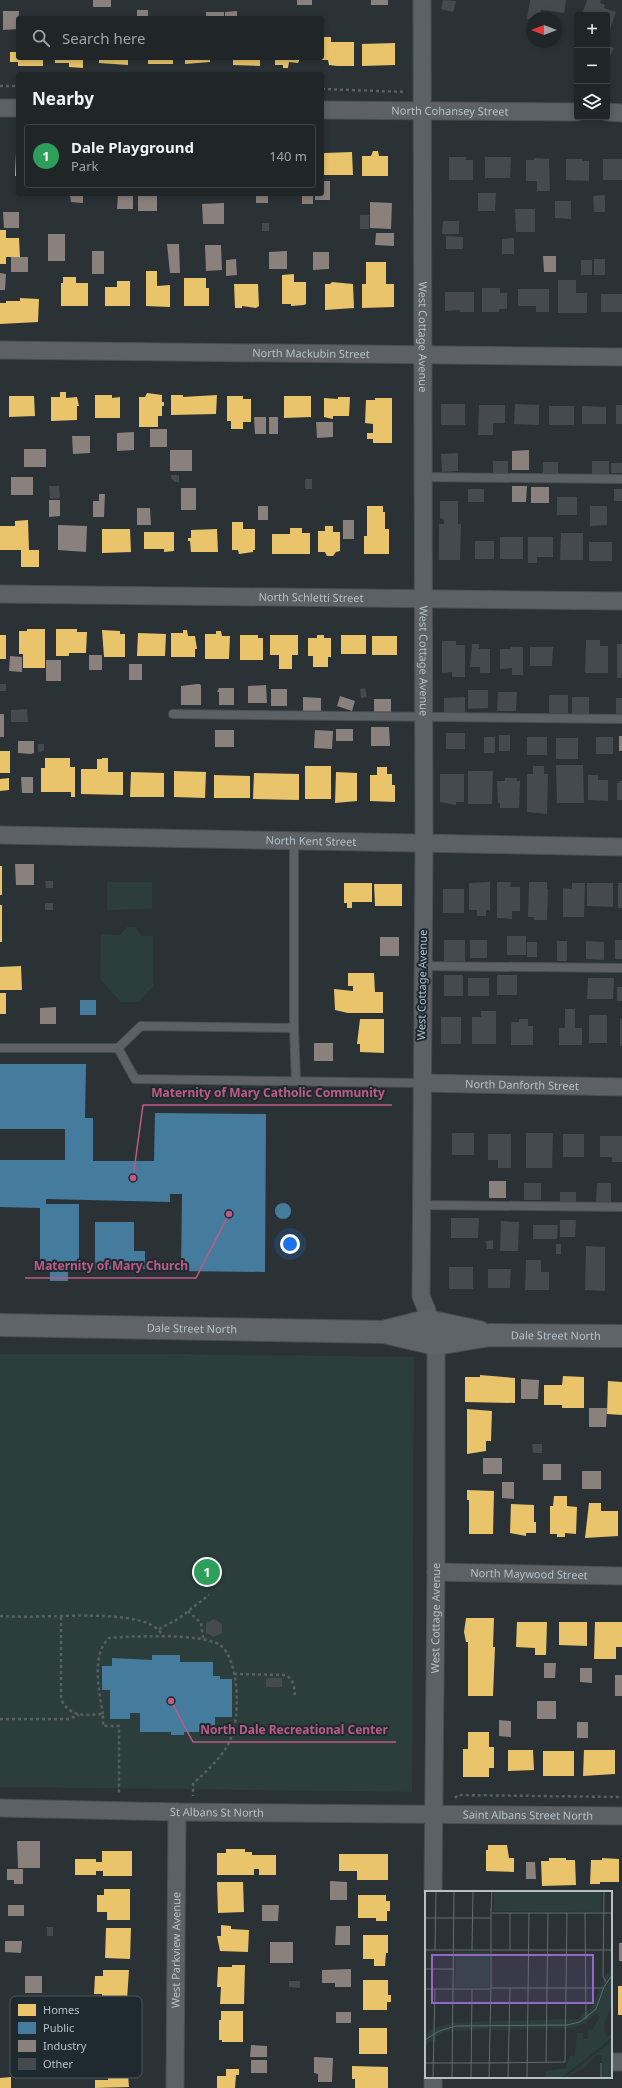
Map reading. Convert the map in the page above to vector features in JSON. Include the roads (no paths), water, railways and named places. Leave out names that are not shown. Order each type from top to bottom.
[{"type":"main road","name":"Dale Street North","points":[[384,1332],[427,1321],[490,1335]]},
{"type":"main road","name":"Dale Street North","points":[[0,1325],[384,1332],[436,1344],[490,1335],[622,1336]]},
{"type":"street","name":"West Cottage Avenue","points":[[422,0],[424,844],[421,1082],[421,1296],[427,1311],[427,1321]]},
{"type":"street","points":[[0,108],[16,108]]},
{"type":"street","name":"North Cohansey Street","points":[[324,110],[574,112]]},
{"type":"street","points":[[610,112],[622,113]]},
{"type":"street","name":"North Mackubin Street","points":[[0,350],[622,357]]},
{"type":"street","name":"North Schletti Street","points":[[0,594],[622,601]]},
{"type":"street","name":"North Kent Street","points":[[0,835],[294,842],[622,847]]},
{"type":"street","name":"North Danforth Street","points":[[421,1082],[622,1087]]},
{"type":"street","name":"West Cottage Avenue","points":[[434,1891],[436,1344]]},
{"type":"street","name":"North Maywood Street","points":[[436,1572],[622,1576]]},
{"type":"street","name":"St Albans St North","points":[[0,1808],[185,1812],[434,1813]]},
{"type":"street","name":"West Parkview Avenue","points":[[175,2088],[185,1812]]},
{"type":"street","name":"Saint Albans Street North","points":[[434,1813],[622,1816]]},
{"type":"lane","points":[[422,477],[622,479]]},
{"type":"lane","points":[[173,714],[424,718],[622,719]]},
{"type":"lane","points":[[294,842],[294,1028],[296,1081]]},
{"type":"lane","points":[[422,966],[622,968]]},
{"type":"lane","points":[[0,1048],[118,1048],[141,1026],[294,1028]]},
{"type":"lane","points":[[118,1048],[135,1079],[421,1082]]},
{"type":"lane","points":[[421,1205],[622,1207]]},
{"type":"place","name":"Maternity of Mary Catholic Community","points":[[133,1178]]},
{"type":"place","name":"Maternity of Mary Church","points":[[229,1214]]},
{"type":"place","name":"Dale Playground","points":[[207,1572]]},
{"type":"place","name":"North Dale Recreational Center","points":[[171,1701]]}]
